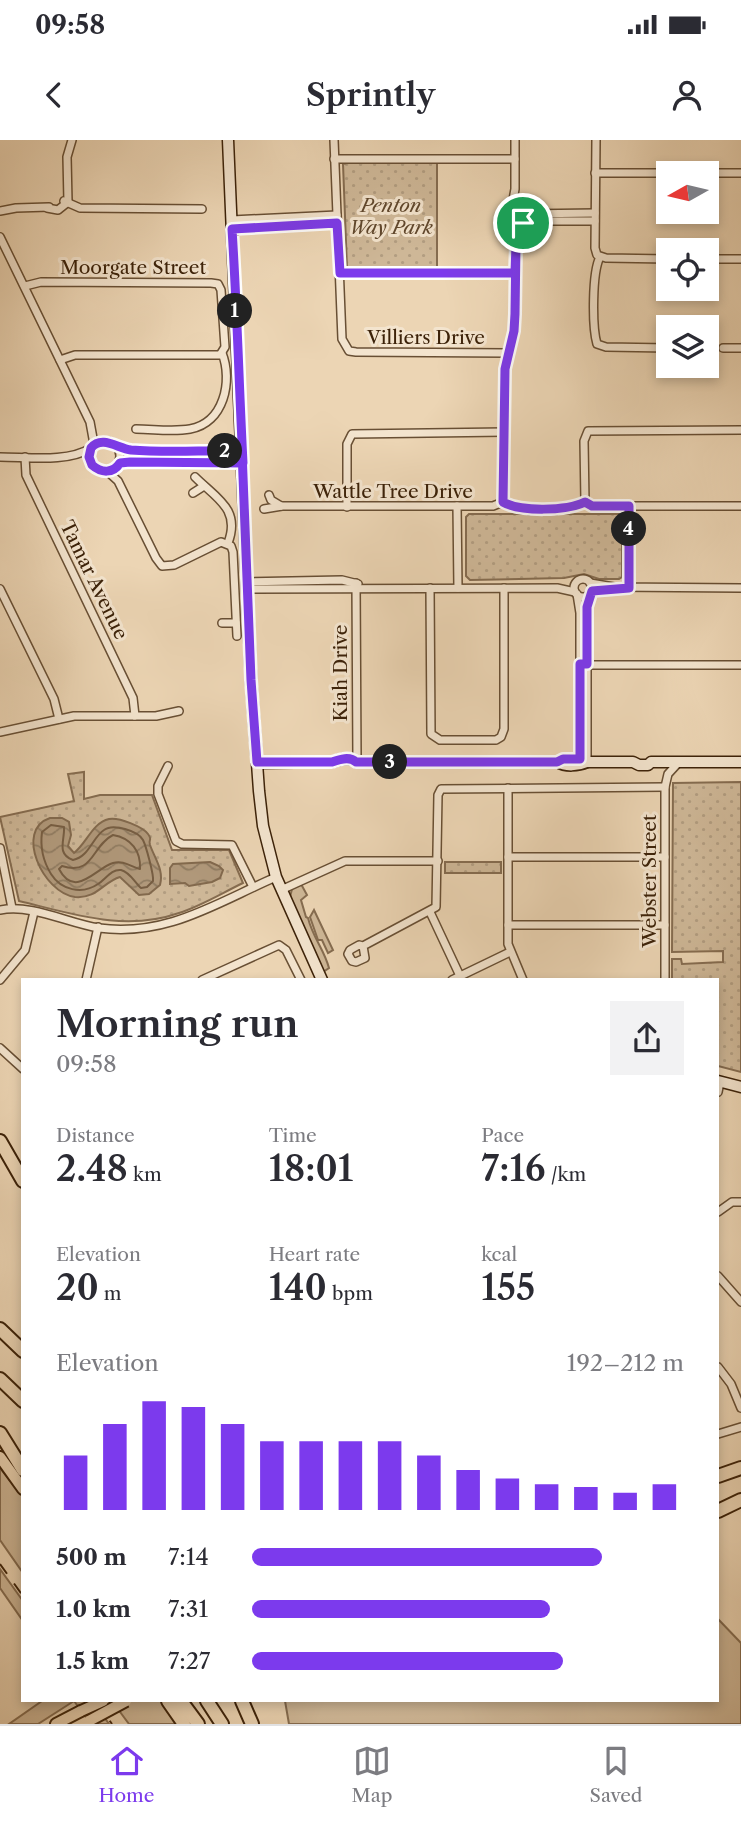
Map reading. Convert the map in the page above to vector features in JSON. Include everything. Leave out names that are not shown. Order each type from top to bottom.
[{"type":"highway","points":[[0,1141],[21,1178]]},
{"type":"highway","points":[[0,1329],[21,1349]]},
{"type":"highway","points":[[0,1379],[21,1399]]},
{"type":"highway","points":[[0,1433],[21,1467]]},
{"type":"highway","points":[[719,1476],[741,1468]]},
{"type":"highway","points":[[719,1505],[741,1499]]},
{"type":"highway","points":[[719,1510],[741,1499]]},
{"type":"highway","points":[[169,1702],[184,1724]]},
{"type":"highway","points":[[182,1702],[198,1724]]},
{"type":"highway","points":[[208,1702],[222,1724]]},
{"type":"highway","points":[[242,1702],[252,1724]]},
{"type":"main road","points":[[0,1457],[21,1486]]},
{"type":"main road","points":[[85,1719],[102,1702]]},
{"type":"main road","points":[[56,1724],[85,1719],[124,1702]]},
{"type":"street","points":[[0,209],[58,210],[66,202],[67,157],[63,140],[72,140],[67,157]]},
{"type":"street","points":[[228,140],[257,762],[263,826],[281,890],[321,978]]},
{"type":"street","name":"Villiers Drive","points":[[334,140],[342,339],[349,351],[508,353]]},
{"type":"street","points":[[516,140],[515,188],[509,216],[516,245]]},
{"type":"street","points":[[596,140],[596,252],[600,257],[656,259]]},
{"type":"street","points":[[334,159],[515,159]]},
{"type":"street","points":[[595,173],[656,173]]},
{"type":"street","points":[[719,173],[741,173]]},
{"type":"street","points":[[503,502],[505,369],[514,325],[516,245],[524,217],[515,188]]},
{"type":"street","points":[[66,202],[80,208],[202,209]]},
{"type":"street","points":[[511,211],[518,209],[524,217]]},
{"type":"street","points":[[524,217],[595,217]]},
{"type":"street","points":[[511,223],[518,226],[524,217]]},
{"type":"street","points":[[232,224],[337,219]]},
{"type":"street","points":[[0,237],[90,422],[107,442],[118,448],[141,450],[242,451]]},
{"type":"street","points":[[600,257],[595,271],[597,344],[606,347],[656,348]]},
{"type":"street","points":[[719,259],[741,259]]},
{"type":"street","points":[[340,273],[515,273]]},
{"type":"street","name":"Moorgate Street","points":[[25,286],[41,282],[215,283],[220,286],[222,294],[225,347],[222,354]]},
{"type":"street","points":[[723,348],[741,348]]},
{"type":"street","points":[[60,360],[75,355],[222,354],[226,391],[220,406],[209,419],[191,429],[141,427]]},
{"type":"street","points":[[90,422],[91,463],[95,468],[107,471],[118,481],[156,558],[164,567],[218,543],[228,543]]},
{"type":"street","points":[[585,502],[584,435],[588,431],[741,430]]},
{"type":"street","points":[[347,506],[347,444],[352,434],[505,432]]},
{"type":"street","points":[[0,457],[72,455],[107,442]]},
{"type":"street","points":[[118,448],[118,481]]},
{"type":"street","points":[[72,455],[91,463]]},
{"type":"street","name":"Tamar Avenue","points":[[25,457],[26,475],[133,698],[135,716]]},
{"type":"street","points":[[107,471],[118,465],[243,463]]},
{"type":"street","points":[[195,477],[230,513],[232,529],[228,543],[233,552],[237,636]]},
{"type":"street","points":[[193,494],[204,485]]},
{"type":"street","points":[[269,495],[271,500],[282,506]]},
{"type":"street","name":"Wattle Tree Drive","points":[[264,509],[282,506],[496,506],[503,502],[515,508],[574,507],[585,502],[592,506],[741,506]]},
{"type":"street","points":[[457,506],[458,588]]},
{"type":"street","points":[[629,506],[629,588]]},
{"type":"street","points":[[558,588],[583,579],[590,589],[583,664]]},
{"type":"street","points":[[576,582],[583,664],[582,762]]},
{"type":"street","points":[[248,585],[558,588],[584,597],[590,589],[614,587],[741,588]]},
{"type":"street","name":"Kiah Drive","points":[[356,586],[356,762]]},
{"type":"street","points":[[430,588],[430,729],[433,738],[440,740],[496,740],[504,734],[504,588]]},
{"type":"street","points":[[0,589],[54,699],[59,719]]},
{"type":"street","points":[[222,623],[236,623]]},
{"type":"street","points":[[583,664],[741,665]]},
{"type":"street","points":[[0,732],[74,716],[161,716],[179,711]]},
{"type":"street","points":[[257,762],[332,762],[341,765],[352,765],[356,762],[557,762],[562,765],[582,762],[633,762],[648,765],[651,761],[741,762]]},
{"type":"street","name":"Webster Street","points":[[651,761],[665,784],[665,978]]},
{"type":"street","points":[[363,946],[430,912],[438,904],[440,790],[665,784],[668,774],[679,762]]},
{"type":"street","points":[[168,766],[158,792],[176,841],[182,844],[232,845],[252,885]]},
{"type":"street","points":[[508,788],[510,953],[522,978]]},
{"type":"street","points":[[0,848],[12,908]]},
{"type":"street","points":[[508,858],[665,857]]},
{"type":"street","points":[[281,890],[345,861],[438,861]]},
{"type":"street","points":[[0,910],[12,908],[34,912],[98,928],[136,929],[167,925],[192,916],[275,874]]},
{"type":"street","points":[[0,980],[25,950],[34,912]]},
{"type":"street","points":[[430,912],[460,976]]},
{"type":"street","points":[[508,925],[665,925]]},
{"type":"street","points":[[86,978],[98,928]]},
{"type":"street","points":[[206,978],[279,945],[286,950],[300,978]]},
{"type":"street","points":[[456,978],[510,953]]},
{"type":"street","points":[[0,1048],[21,1065]]},
{"type":"street","points":[[719,1085],[741,1087]]},
{"type":"street","points":[[719,1211],[732,1202],[741,1202]]},
{"type":"street","points":[[719,1277],[741,1302]]},
{"type":"street","points":[[719,1368],[732,1384],[741,1408]]},
{"type":"street","points":[[719,1434],[741,1427]]},
{"type":"green space","name":"Penton Way Park","points":[[437,162],[437,270],[347,268],[343,164]]},
{"type":"green space","points":[[469,514],[619,514],[622,517],[622,577],[599,579],[584,574],[564,578],[470,580],[466,576],[466,517]]},
{"type":"green space","points":[[84,772],[84,799],[100,795],[152,795],[172,850],[229,850],[243,883],[187,910],[139,921],[79,916],[19,901],[0,817],[74,801],[68,774]]},
{"type":"green space","points":[[741,782],[741,1072],[719,1066],[719,978],[672,978],[672,959],[681,959],[682,964],[723,962],[723,951],[672,952],[673,783]]},
{"type":"green space","points":[[445,862],[501,862],[501,873],[445,873]]},
{"type":"green space","points":[[301,884],[307,895],[301,900],[306,917],[329,968],[323,972],[290,897],[292,889]]},
{"type":"green space","points":[[314,910],[333,950],[328,953],[322,940],[318,940],[310,917]]},
{"type":"green space","points":[[0,1468],[21,1494],[21,1570],[0,1540]]},
{"type":"green space","points":[[0,1569],[21,1598],[21,1618],[0,1588]]},
{"type":"green space","points":[[719,1620],[741,1643],[741,1724],[289,1724],[285,1702],[719,1702]]},
{"type":"green space","points":[[41,1702],[72,1702],[38,1724],[9,1724]]},
{"type":"green space","points":[[75,1702],[94,1702],[109,1724],[91,1724]]},
{"type":"green space","points":[[113,1702],[163,1702],[179,1724],[129,1724]]},
{"type":"water","points":[[50,818],[62,818],[69,822],[71,835],[68,846],[74,853],[103,821],[124,821],[141,828],[150,838],[150,845],[160,869],[160,885],[149,894],[139,895],[120,877],[83,897],[63,893],[44,873],[37,861],[34,847],[34,835],[39,825]]},
{"type":"water","points":[[210,862],[223,870],[220,878],[189,886],[185,883],[170,884],[170,868],[173,864]]},
{"type":"railway","points":[[0,1564],[21,1593]]},
{"type":"railway","points":[[97,1702],[112,1724]]},
{"type":"route","points":[[523,223],[516,226],[511,223],[516,245],[515,314],[505,369],[503,502],[515,508],[571,508],[585,502],[592,506],[629,506],[629,588],[614,587],[592,591],[587,603],[587,664],[580,664],[580,759],[563,759],[557,762],[356,762],[353,759],[341,759],[332,762],[257,762],[251,680],[246,527],[242,451],[141,450],[118,448],[110,443],[100,442],[89,450],[92,465],[107,471],[114,470],[120,463],[130,462],[243,463],[232,229],[337,223],[340,273],[515,273],[516,245],[523,223]]}]
